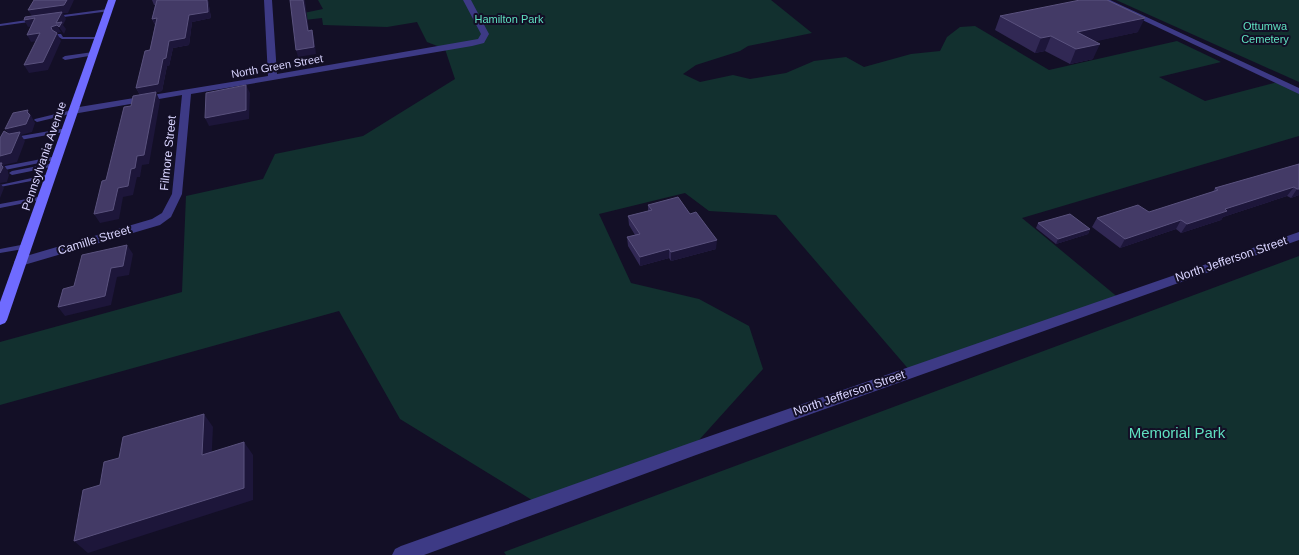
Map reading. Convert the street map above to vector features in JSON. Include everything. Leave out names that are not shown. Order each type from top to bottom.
[{"type":"main road","name":"Pennsylvania Avenue","points":[[0,320],[110,5]]},
{"type":"street","points":[[268,0],[273,78]]},
{"type":"street","name":"North Green Street","points":[[73,112],[472,44],[484,38],[485,31],[467,0]]},
{"type":"street","points":[[1104,0],[1299,91]]},
{"type":"street","name":"Filmore Street","points":[[167,214],[176,194],[187,92]]},
{"type":"street","name":"Camille Street","points":[[20,262],[156,222],[167,214]]},
{"type":"street","name":"North Jefferson Street","points":[[401,555],[709,443],[1299,236]]},
{"type":"lane","points":[[47,18],[110,5]]},
{"type":"lane","points":[[0,25],[38,20]]},
{"type":"lane","points":[[59,35],[62,38],[73,39],[99,38]]},
{"type":"lane","points":[[65,58],[93,54]]},
{"type":"lane","points":[[37,120],[73,112]]},
{"type":"lane","points":[[15,139],[66,130]]},
{"type":"lane","points":[[0,169],[55,161]]},
{"type":"lane","points":[[12,173],[55,161]]},
{"type":"lane","points":[[3,187],[50,178]]},
{"type":"lane","points":[[0,206],[43,198]]},
{"type":"lane","points":[[0,252],[26,246]]},
{"type":"green space","name":"Hamilton Park","points":[[318,0],[771,0],[812,33],[748,46],[740,51],[696,65],[683,74],[700,82],[733,75],[750,79],[786,73],[814,61],[846,57],[864,67],[911,54],[940,51],[947,37],[960,27],[975,26],[1049,70],[1177,41],[1221,62],[1159,77],[1205,101],[1278,82],[1299,91],[1299,136],[1022,218],[1120,299],[911,372],[776,215],[709,211],[685,193],[599,214],[631,283],[699,299],[749,326],[763,369],[690,450],[540,505],[400,419],[339,311],[0,405],[0,342],[182,292],[186,196],[263,179],[275,154],[363,136],[455,79],[445,49],[427,42],[417,22],[387,27],[323,25],[322,18],[296,21],[294,15],[323,9]]},
{"type":"green space","name":"Ottumwa Cemetery","points":[[1116,0],[1299,0],[1299,82]]},
{"type":"green space","name":"Memorial Park","points":[[1299,256],[1299,555],[506,555],[504,552]]},
{"type":"building","points":[[34,0],[67,0],[64,5],[28,10]]},
{"type":"building","points":[[157,0],[207,0],[208,12],[189,15],[185,38],[169,41],[158,84],[136,88],[145,51],[150,50],[157,18],[152,19]]},
{"type":"building","points":[[290,0],[303,0],[308,31],[312,30],[314,47],[296,50]]},
{"type":"building","points":[[1080,0],[1107,0],[1145,18],[1077,32],[1100,44],[1076,49],[1051,36],[1041,38],[1000,16]]},
{"type":"building","points":[[62,12],[56,23],[62,22],[59,27],[57,25],[51,27],[57,33],[43,62],[24,65],[40,33],[27,35],[35,18],[24,20],[25,17]]},
{"type":"building","points":[[246,85],[246,110],[205,118],[206,93]]},
{"type":"building","points":[[156,92],[144,155],[137,156],[135,168],[131,169],[128,186],[118,188],[113,210],[94,214],[102,181],[106,180],[124,107],[131,106],[133,96]]},
{"type":"building","points":[[28,110],[27,112],[30,115],[26,124],[5,129],[13,113]]},
{"type":"building","points":[[4,131],[9,134],[20,132],[11,153],[0,156],[0,138]]},
{"type":"building","points":[[0,163],[2,163],[3,167],[0,173]]},
{"type":"building","points":[[1299,164],[1299,189],[1294,187],[1225,209],[1227,211],[1187,224],[1181,220],[1125,239],[1097,218],[1138,205],[1149,212],[1218,190],[1215,188]]},
{"type":"building","points":[[678,197],[690,214],[696,212],[717,240],[671,252],[669,249],[640,257],[627,237],[640,234],[628,216],[652,210],[648,205]]},
{"type":"building","points":[[1070,214],[1090,229],[1058,239],[1038,223]]},
{"type":"building","points":[[127,245],[123,266],[111,268],[105,296],[58,307],[63,289],[74,286],[82,255]]},
{"type":"building","points":[[204,414],[202,455],[244,442],[244,488],[74,541],[83,490],[100,485],[104,462],[119,458],[123,437]]}]
